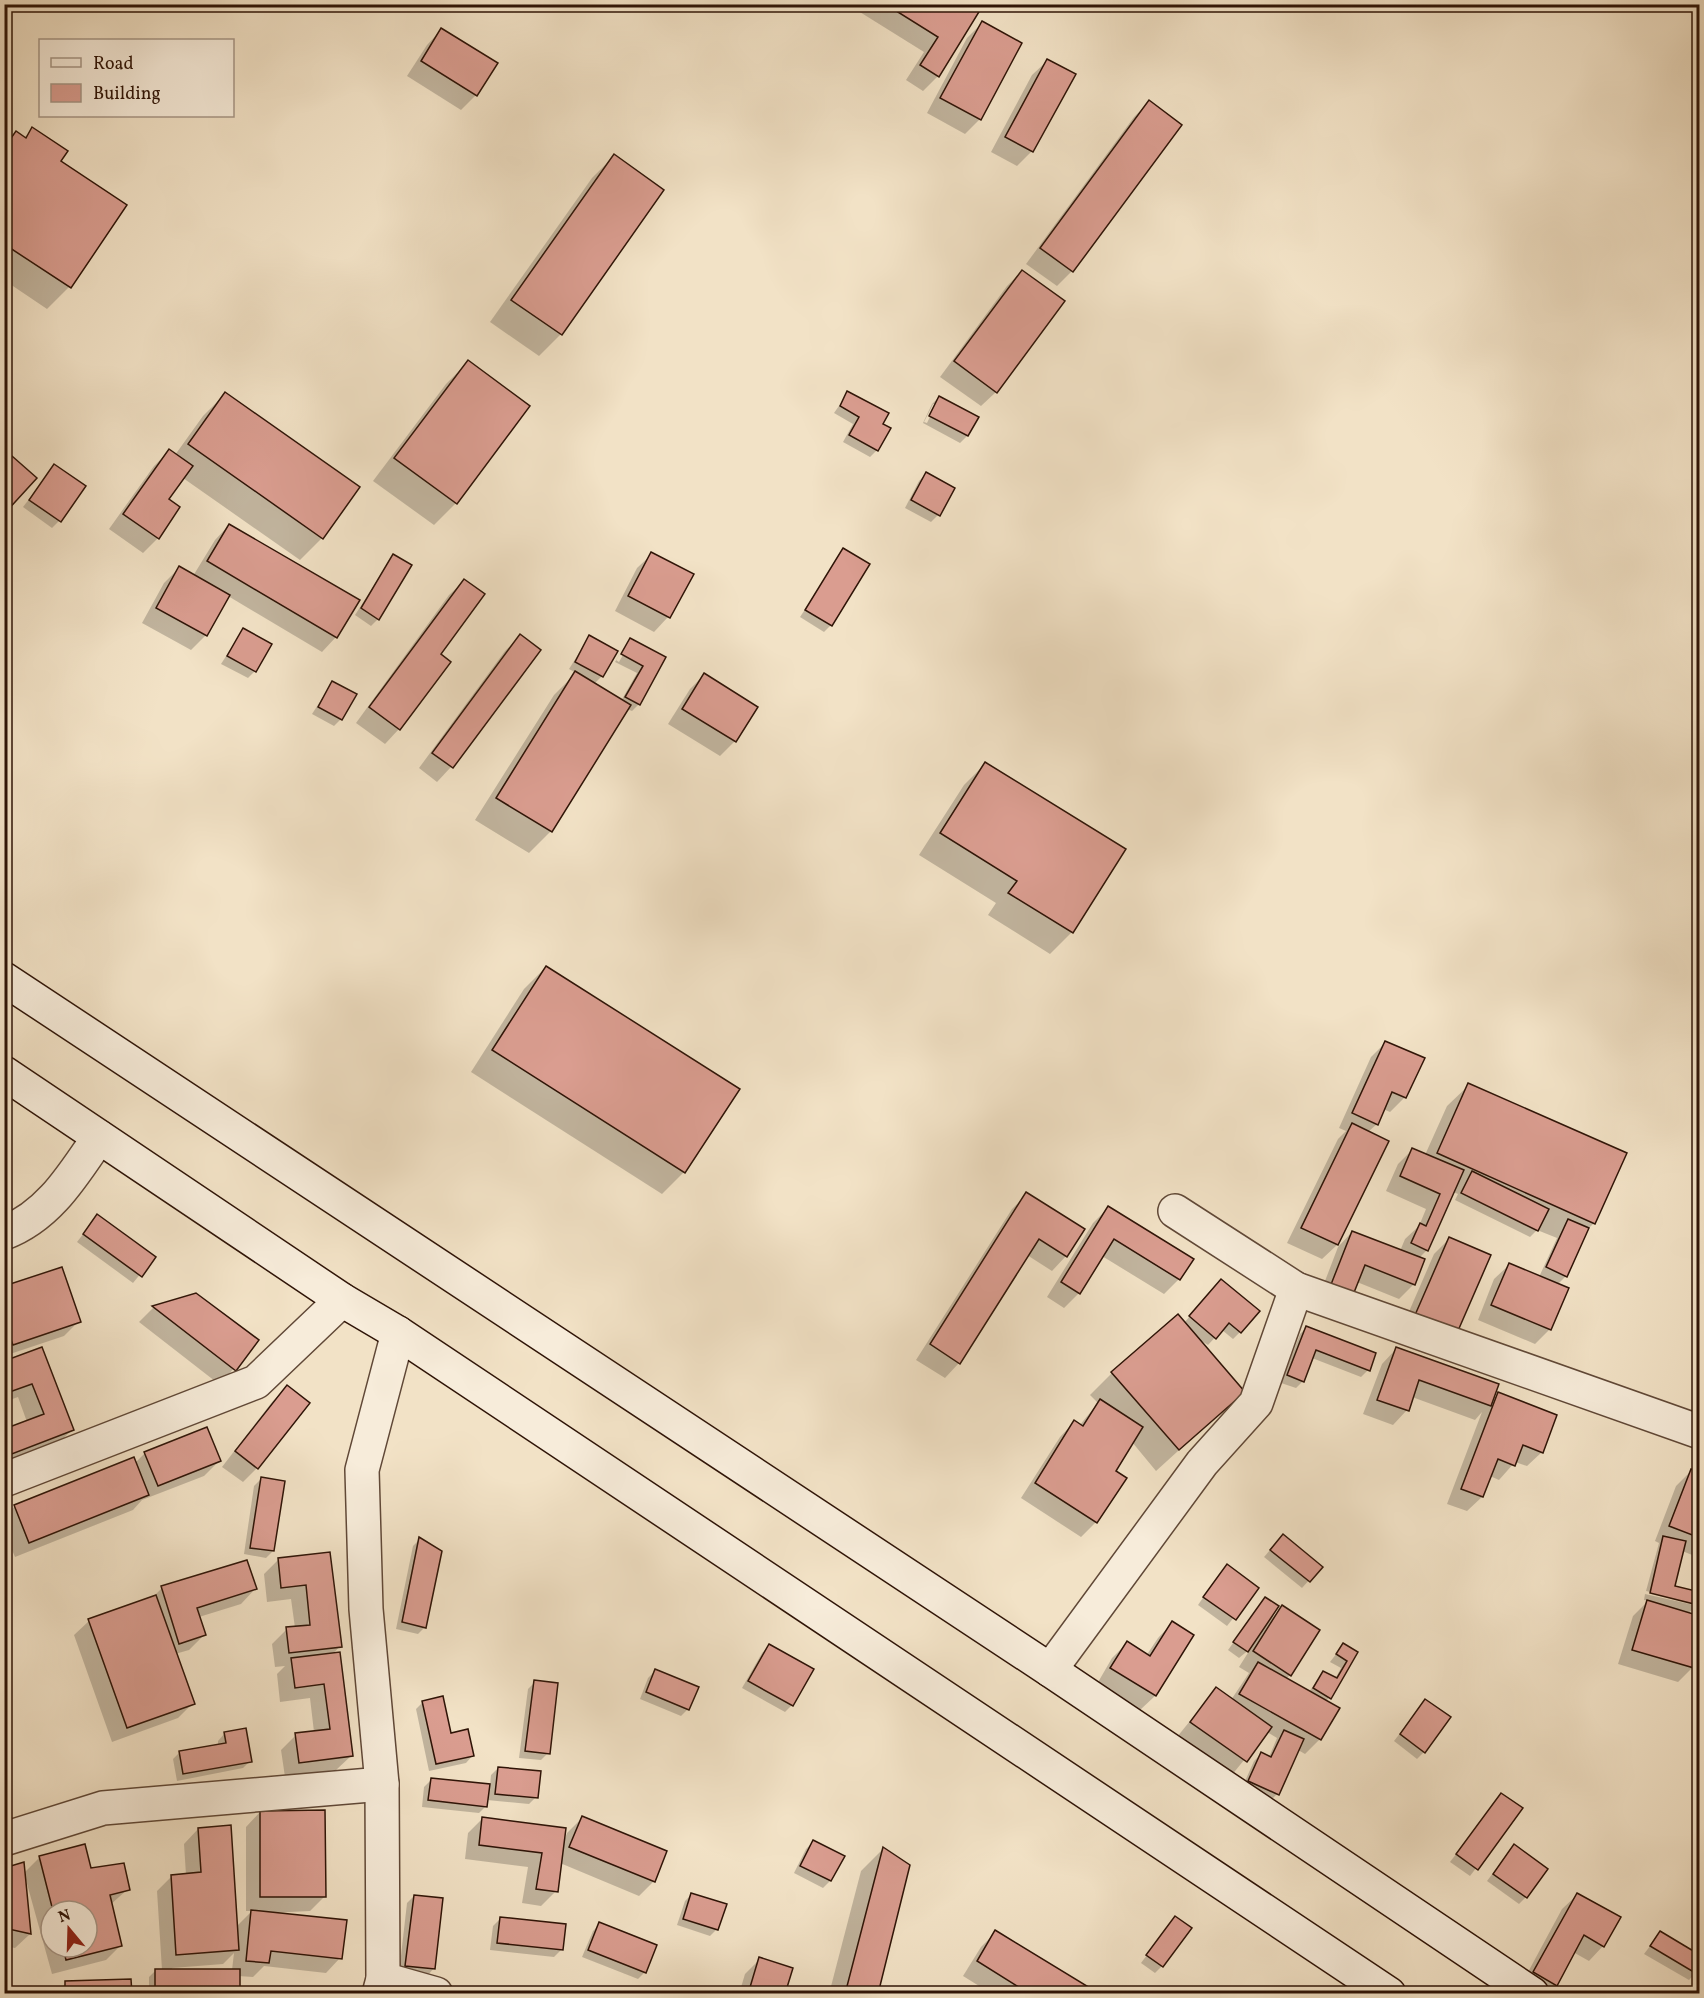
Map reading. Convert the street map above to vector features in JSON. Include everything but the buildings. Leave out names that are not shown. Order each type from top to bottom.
[{"type":"main road","points":[[4,979],[1050,1670],[1532,1994]]},
{"type":"main road","points":[[4,1073],[342,1300],[399,1333],[1389,1994]]},
{"type":"main road","points":[[4,1233],[21,1226],[57,1197],[99,1137]]},
{"type":"main road","points":[[1175,1211],[1296,1289],[1700,1432]]},
{"type":"main road","points":[[1050,1670],[1202,1463],[1256,1403],[1296,1289]]},
{"type":"main road","points":[[4,1480],[256,1382],[342,1300]]},
{"type":"main road","points":[[399,1333],[362,1470],[366,1609],[382,1784],[381,1986],[436,1994]]},
{"type":"main road","points":[[4,1839],[103,1808],[382,1784]]}]
